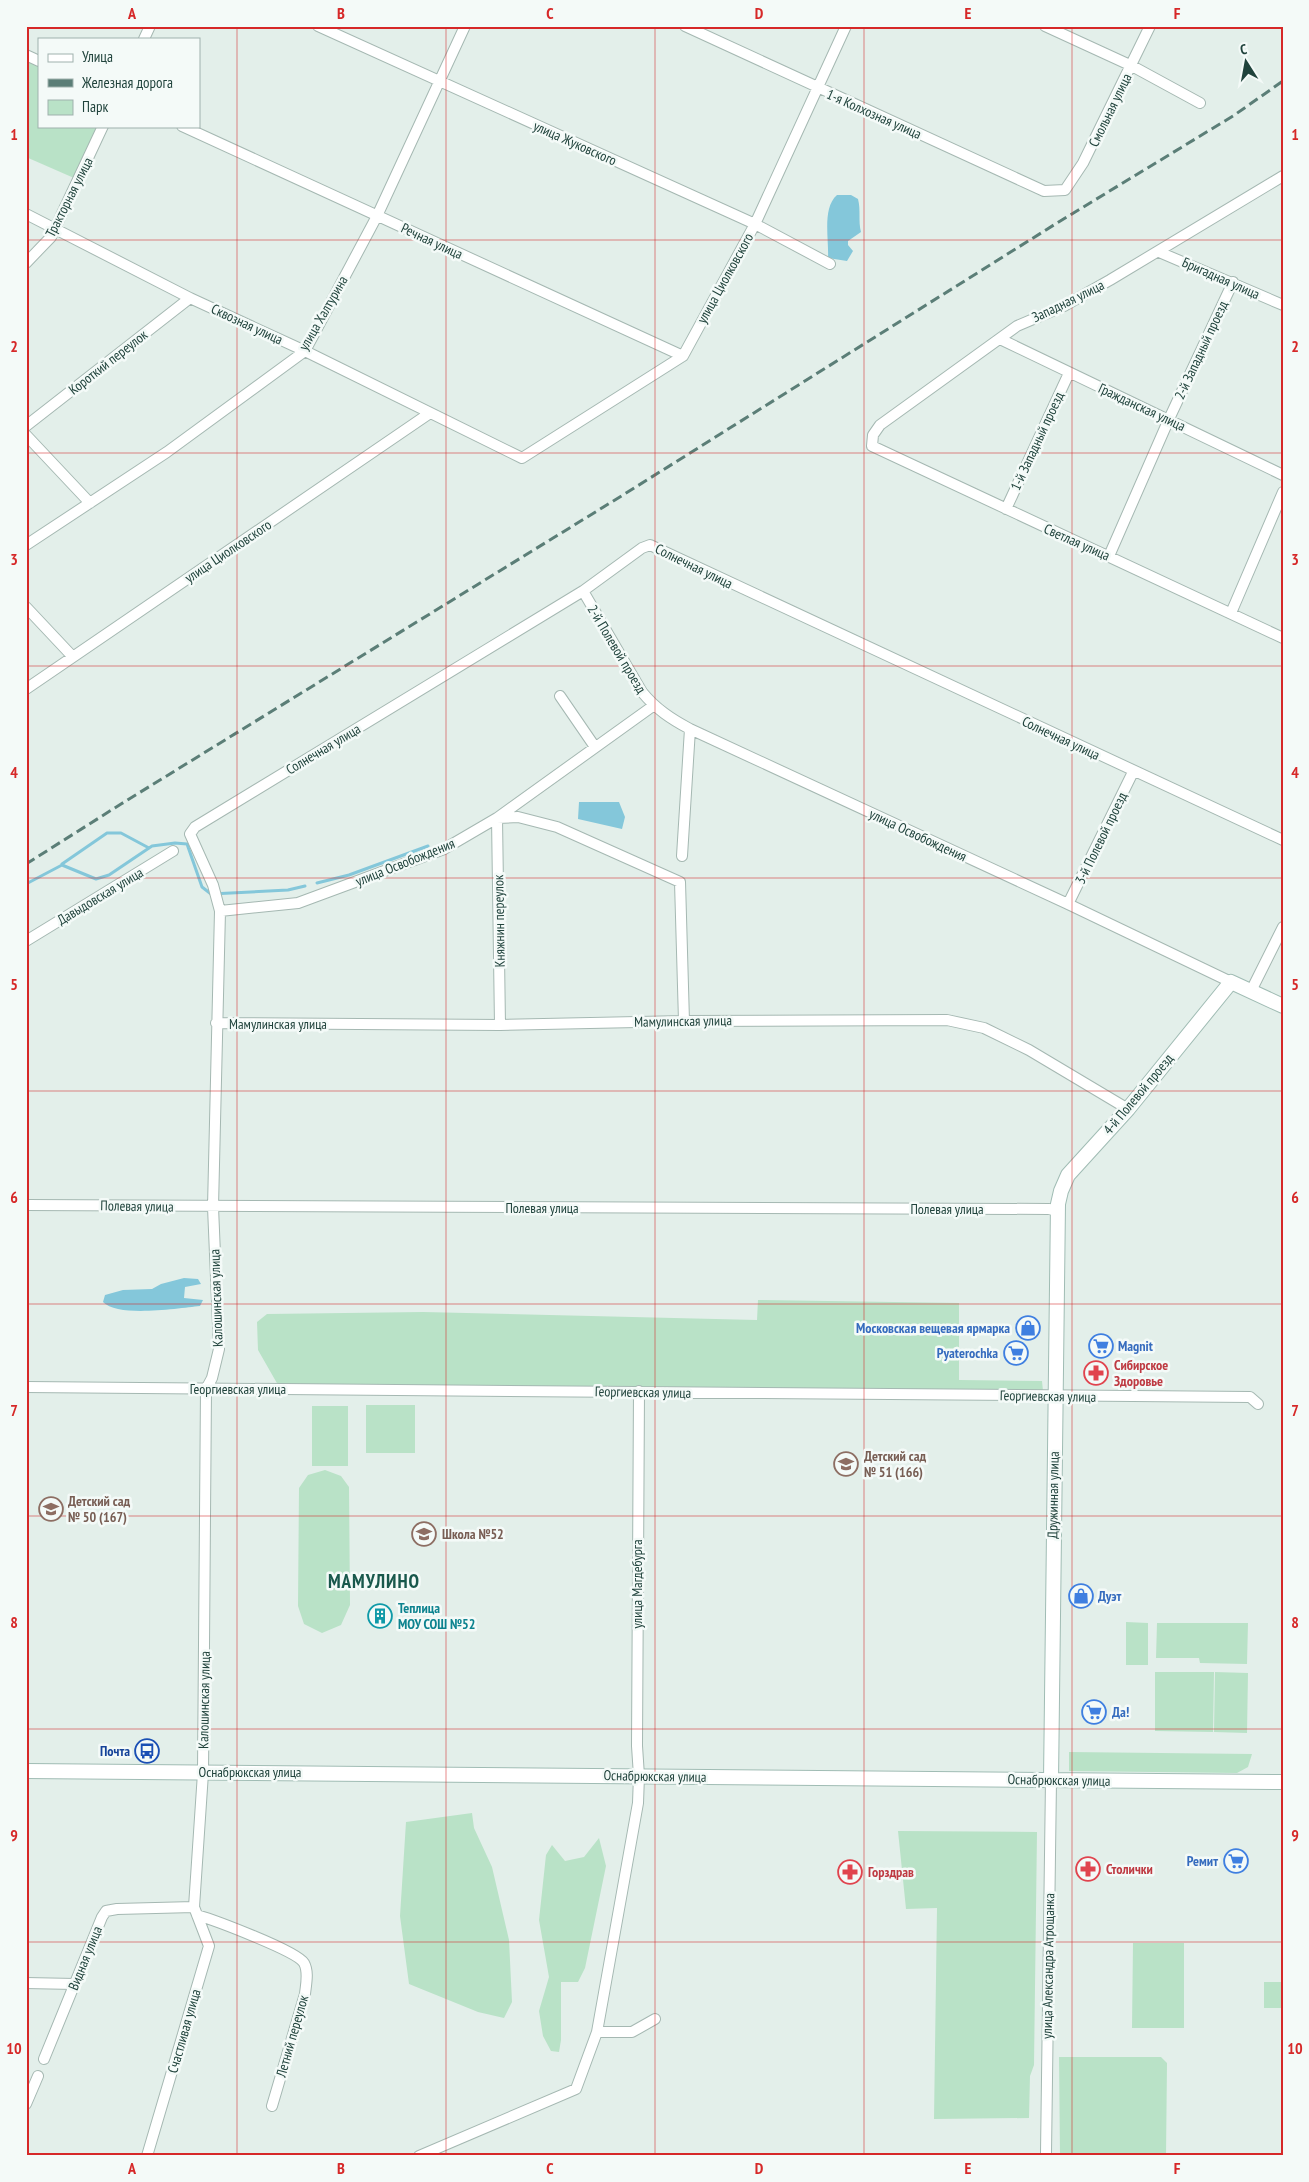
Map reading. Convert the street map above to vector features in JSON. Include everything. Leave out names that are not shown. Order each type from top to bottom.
[{"type":"street","points":[[144,38],[150,26]]},
{"type":"street","name":"улица Жуковского","points":[[318,26],[754,224],[830,264]]},
{"type":"street","name":"улица Халтурина","points":[[26,545],[167,452],[305,351],[377,216],[465,26]]},
{"type":"street","name":"1-я Колхозная улица","points":[[686,26],[1044,191],[1065,190]]},
{"type":"street","name":"улица Циолковского","points":[[522,458],[683,356],[754,224],[846,26]]},
{"type":"street","points":[[1045,26],[1132,66],[1200,103]]},
{"type":"street","name":"Смольная улица","points":[[1065,190],[1083,164],[1150,26]]},
{"type":"street","points":[[26,55],[38,61]]},
{"type":"street","name":"Тракторная улица","points":[[26,263],[51,237],[102,128]]},
{"type":"street","name":"Речная улица","points":[[186,128],[683,356]]},
{"type":"street","name":"Западная улица","points":[[872,446],[874,435],[880,425],[1017,326],[1064,306],[1160,252],[1283,176]]},
{"type":"street","name":"Сквозная улица","points":[[26,214],[190,298],[305,351],[522,458]]},
{"type":"street","name":"Бригадная улица","points":[[1160,252],[1283,305]]},
{"type":"street","name":"2-й Западный проезд","points":[[1110,556],[1169,419],[1233,282]]},
{"type":"street","name":"Короткий переулок","points":[[26,426],[190,298]]},
{"type":"street","name":"Гражданская улица","points":[[1000,339],[1283,475]]},
{"type":"street","name":"1-й Западный проезд","points":[[1006,510],[1069,373]]},
{"type":"street","name":"улица Циолковского","points":[[26,689],[430,413]]},
{"type":"street","points":[[26,435],[90,502]]},
{"type":"street","name":"Светлая улица","points":[[872,446],[1283,638]]},
{"type":"street","points":[[1231,613],[1283,492]]},
{"type":"street","name":"Солнечная улица","points":[[213,885],[190,834],[195,827],[582,591],[642,548],[650,545],[1133,772],[1283,840]]},
{"type":"street","name":"2-й Полевой проезд","points":[[582,591],[642,692],[653,706]]},
{"type":"street","points":[[26,607],[73,657]]},
{"type":"street","points":[[560,696],[595,748]]},
{"type":"street","name":"улица Освобождения","points":[[220,911],[298,903],[444,849],[497,818],[653,706],[690,729],[1283,1006]]},
{"type":"street","points":[[682,856],[690,729]]},
{"type":"street","name":"3-й Полевой проезд","points":[[1068,904],[1133,772]]},
{"type":"street","points":[[497,818],[518,817],[557,827],[680,882],[684,1021]]},
{"type":"street","name":"Княжнин переулок","points":[[497,818],[500,1025]]},
{"type":"street","name":"Давыдовская улица","points":[[26,941],[173,851]]},
{"type":"street","name":"Калошинская улица","points":[[195,1911],[203,1772],[206,1388],[212,1378],[219,1349],[213,1207],[220,911],[213,885]]},
{"type":"street","points":[[1251,991],[1283,927]]},
{"type":"street","name":"4-й Полевой проезд","points":[[1058,1211],[1060,1194],[1068,1175],[1128,1109],[1231,982]]},
{"type":"street","name":"Мамулинская улица","points":[[216,1023],[500,1025],[684,1021],[947,1020],[984,1028],[1029,1050],[1128,1109]]},
{"type":"street","name":"Полевая улица","points":[[26,1205],[1050,1209],[1058,1211]]},
{"type":"street","name":"Дружинная улица","points":[[1051,1780],[1058,1211]]},
{"type":"street","name":"Георгиевская улица","points":[[26,1387],[1250,1398],[1258,1404]]},
{"type":"street","name":"улица Магдебурга","points":[[419,2156],[576,2089],[597,2032],[638,1803],[639,1392]]},
{"type":"street","name":"Оснабрюкская улица","points":[[26,1771],[1283,1782]]},
{"type":"street","name":"улица Александра Атрощанка","points":[[1046,2153],[1051,1780]]},
{"type":"street","name":"Видная улица","points":[[44,2059],[102,1916],[106,1911],[117,1909],[195,1911]]},
{"type":"street","name":"Летний переулок","points":[[195,1911],[288,1952],[302,1960],[305,1965],[307,1975],[305,1994],[272,2106]]},
{"type":"street","name":"Счастливая улица","points":[[147,2156],[209,1946],[195,1911]]},
{"type":"street","points":[[26,1983],[75,1984]]},
{"type":"street","points":[[597,2032],[632,2032],[655,2019]]},
{"type":"street","points":[[26,2104],[38,2076]]},
{"type":"green space","points":[[26,59],[38,64],[38,128],[97,128],[74,178],[26,157]]},
{"type":"green space","points":[[758,1300],[959,1303],[959,1380],[1042,1381],[1043,1391],[278,1385],[258,1350],[257,1322],[267,1314],[423,1312],[757,1320]]},
{"type":"green space","points":[[366,1405],[415,1405],[415,1453],[366,1453]]},
{"type":"green space","points":[[312,1406],[348,1406],[348,1466],[312,1466]]},
{"type":"green space","points":[[325,1470],[341,1476],[349,1487],[350,1605],[341,1625],[322,1633],[304,1624],[298,1606],[299,1488],[308,1475]]},
{"type":"green space","points":[[1126,1622],[1148,1623],[1148,1665],[1126,1665]]},
{"type":"green space","points":[[1157,1623],[1248,1623],[1247,1664],[1200,1663],[1199,1658],[1156,1658]]},
{"type":"green space","points":[[1155,1672],[1214,1672],[1213,1732],[1155,1731]]},
{"type":"green space","points":[[1215,1672],[1248,1673],[1247,1733],[1214,1732]]},
{"type":"green space","points":[[1069,1752],[1252,1754],[1248,1767],[1237,1773],[1069,1771]]},
{"type":"green space","points":[[472,1813],[474,1828],[492,1867],[509,1940],[512,2002],[504,2018],[478,2012],[409,1984],[400,1916],[406,1822]]},
{"type":"green space","points":[[898,1831],[1037,1832],[1034,2065],[1030,2076],[1029,2118],[934,2119],[937,1908],[906,1909]]},
{"type":"green space","points":[[599,1838],[606,1866],[585,1968],[578,1982],[561,1982],[561,2040],[559,2052],[551,2051],[543,2036],[539,2011],[549,1977],[539,1920],[546,1855],[552,1845],[565,1861],[584,1857]]},
{"type":"green space","points":[[1133,1943],[1184,1943],[1184,2028],[1132,2028]]},
{"type":"green space","points":[[1264,1982],[1283,1982],[1283,2008],[1264,2008]]},
{"type":"green space","points":[[1059,2057],[1161,2057],[1167,2063],[1166,2156],[1060,2156]]},
{"type":"water","points":[[837,195],[851,195],[858,199],[859,203],[861,232],[848,241],[848,245],[853,251],[847,261],[828,258],[827,224],[829,208]]},
{"type":"water","points":[[579,802],[619,802],[625,817],[622,829],[578,819]]},
{"type":"water","points":[[184,1278],[198,1279],[201,1284],[185,1287],[184,1298],[203,1300],[200,1306],[135,1311],[111,1307],[103,1302],[105,1295],[123,1290],[152,1289],[161,1284]]},
{"type":"waterway","points":[[62,864],[107,833],[121,833],[149,848]]},
{"type":"waterway","points":[[26,884],[62,865],[96,879],[109,875],[152,846],[175,843],[187,844],[202,887],[211,894],[288,890],[305,886]]},
{"type":"waterway","points":[[317,883],[349,875],[428,846]]},
{"type":"railway","points":[[26,864],[623,495],[1057,223],[1233,116],[1283,81]]},
{"type":"place","name":"Московская вещевая ярмарка","points":[[1028,1328]]},
{"type":"place","name":"Magnit","points":[[1101,1346]]},
{"type":"place","name":"Pyaterochka","points":[[1016,1353]]},
{"type":"place","name":"Сибирское Здоровье","points":[[1096,1373]]},
{"type":"place","name":"Детский сад № 51 (166)","points":[[846,1464]]},
{"type":"place","name":"Детский сад № 50 (167)","points":[[51,1509]]},
{"type":"place","name":"Школа №52","points":[[424,1534]]},
{"type":"place","name":"Дуэт","points":[[1081,1596]]},
{"type":"place","name":"Теплица МОУ СОШ №52","points":[[380,1616]]},
{"type":"place","name":"Да!","points":[[1094,1712]]},
{"type":"place","name":"Почта","points":[[147,1751]]},
{"type":"place","name":"Ремит","points":[[1236,1861]]},
{"type":"place","name":"Столички","points":[[1088,1869]]},
{"type":"place","name":"Горздрав","points":[[850,1872]]},
{"type":"district","name":"МАМУЛИНО","points":[[374,1581]]}]
